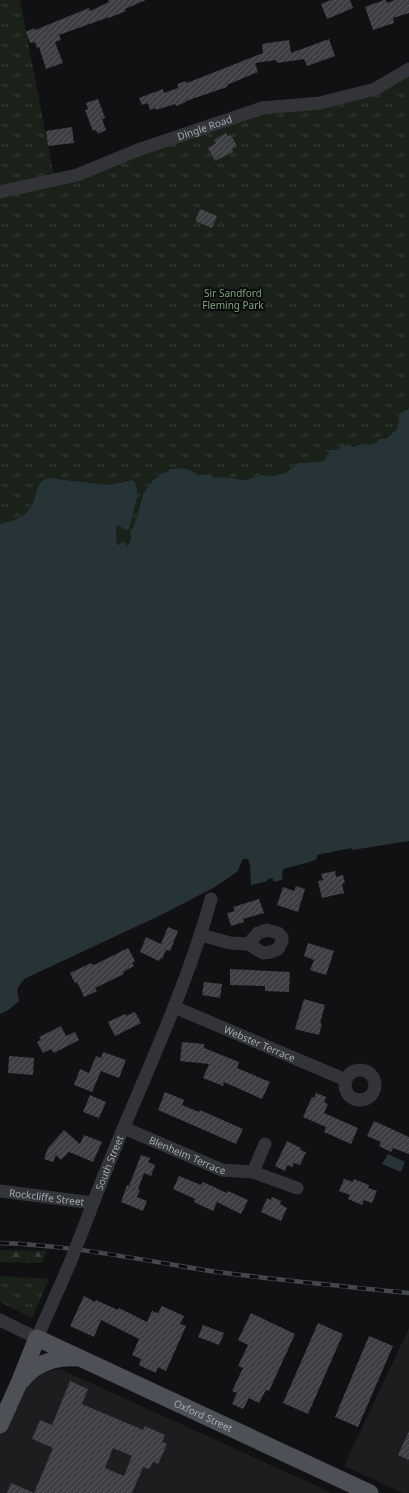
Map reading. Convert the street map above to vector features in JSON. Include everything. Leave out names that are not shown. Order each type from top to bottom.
[{"type":"main road","name":"Oxford Street","points":[[37,1338],[82,1358],[346,1488],[370,1493]]},
{"type":"main road","name":"South Street","points":[[0,1424],[19,1383],[37,1338]]},
{"type":"main road","points":[[19,1383],[35,1368],[54,1360],[65,1358],[82,1358]]},
{"type":"street","name":"Dingle Road","points":[[0,192],[78,175],[138,150],[262,108],[320,103],[347,98],[375,89],[409,69]]},
{"type":"street","name":"South Street","points":[[37,1338],[70,1262],[174,1007],[201,935],[211,899]]},
{"type":"street","points":[[201,935],[230,943],[248,944]]},
{"type":"street","name":"Webster Terrace","points":[[174,1007],[346,1080]]},
{"type":"street","name":"Blenheim Terrace","points":[[124,1128],[222,1170],[253,1172],[297,1188]]},
{"type":"street","points":[[253,1172],[265,1144]]},
{"type":"street","name":"Rockcliffe Street","points":[[0,1191],[91,1208]]},
{"type":"street","points":[[0,1320],[37,1338]]},
{"type":"shaded area","points":[[409,406],[409,841],[352,850],[351,848],[317,855],[317,859],[313,861],[283,869],[282,880],[274,882],[273,879],[270,878],[265,882],[251,885],[250,865],[248,859],[243,859],[237,872],[215,887],[161,915],[24,979],[17,989],[19,1001],[7,1011],[0,1014],[0,524],[19,518],[25,514],[34,501],[38,486],[41,482],[49,478],[108,485],[132,480],[135,482],[138,494],[129,529],[125,530],[118,525],[116,527],[117,544],[119,545],[123,541],[126,547],[130,542],[130,531],[134,526],[143,494],[153,480],[170,469],[187,469],[198,475],[209,474],[215,478],[223,477],[245,480],[262,475],[273,476],[287,472],[300,462],[324,461],[330,453],[325,450],[335,450],[349,444],[353,447],[359,445],[370,445],[377,442],[379,439],[386,439],[397,429],[400,414],[405,410],[408,410]]},
{"type":"shaded area","points":[[388,1154],[405,1162],[401,1172],[382,1164]]},
{"type":"shaded area","points":[[409,1328],[409,1493],[403,1493],[344,1466]]},
{"type":"shaded area","points":[[60,1369],[332,1493],[0,1493],[0,1425],[19,1383],[41,1372]]},
{"type":"green space","name":"Sir Sandford Fleming Park","points":[[0,0],[20,0],[55,179],[165,136],[288,108],[409,73],[409,406],[408,410],[405,410],[400,414],[397,429],[386,439],[379,440],[365,446],[356,447],[350,445],[335,450],[325,450],[330,453],[324,461],[300,462],[286,472],[269,476],[262,475],[245,480],[224,477],[215,478],[209,474],[197,475],[183,468],[170,469],[153,480],[142,495],[134,526],[130,531],[129,542],[125,547],[124,542],[121,542],[119,545],[117,544],[116,527],[118,525],[125,530],[129,529],[138,494],[135,482],[128,480],[108,485],[49,478],[40,482],[31,506],[25,514],[19,518],[0,524]]},
{"type":"green space","points":[[0,1250],[47,1251],[42,1263],[0,1262]]},
{"type":"green space","points":[[0,1276],[49,1279],[32,1318],[0,1302]]},
{"type":"building","points":[[108,0],[146,0],[109,18],[59,35],[61,40],[55,42],[63,63],[46,69],[39,47],[37,48],[35,42],[30,43],[26,32],[34,28],[35,30],[89,8],[90,11],[109,2]]},
{"type":"building","points":[[331,0],[350,0],[353,8],[327,19],[321,4]]},
{"type":"building","points":[[386,0],[387,3],[395,0],[409,0],[409,13],[393,18],[394,23],[373,30],[365,7]]},
{"type":"building","points":[[329,39],[335,56],[307,66],[304,59],[277,63],[276,60],[255,63],[258,72],[227,85],[227,87],[176,106],[175,104],[156,110],[155,108],[150,110],[148,103],[142,105],[139,98],[163,89],[164,93],[178,88],[178,84],[185,81],[186,83],[192,81],[263,53],[262,44],[289,40],[291,53]]},
{"type":"building","points":[[98,99],[105,118],[102,119],[106,130],[98,134],[96,130],[93,131],[85,110],[88,109],[86,103]]},
{"type":"building","points":[[72,127],[74,143],[48,146],[46,131]]},
{"type":"building","points":[[226,133],[228,136],[231,135],[237,146],[232,149],[233,152],[215,161],[208,148],[216,143],[214,140]]},
{"type":"building","points":[[200,209],[217,216],[212,228],[195,221]]},
{"type":"building","points":[[335,871],[336,877],[343,875],[345,883],[342,884],[344,893],[322,898],[318,881],[323,880],[321,874]]},
{"type":"building","points":[[296,886],[305,889],[298,912],[277,905],[283,887],[294,891]]},
{"type":"building","points":[[259,899],[264,913],[243,919],[244,922],[231,926],[227,913],[235,911],[233,907]]},
{"type":"building","points":[[168,927],[178,931],[170,951],[166,950],[162,959],[161,958],[159,961],[140,952],[146,937],[161,944]]},
{"type":"building","points":[[308,943],[334,951],[326,975],[310,970],[314,960],[304,956]]},
{"type":"building","points":[[128,948],[135,961],[132,963],[134,966],[123,972],[124,974],[95,988],[97,991],[84,997],[77,982],[75,983],[70,973],[91,963],[94,965]]},
{"type":"building","points":[[230,969],[290,972],[289,992],[265,991],[265,986],[230,985]]},
{"type":"building","points":[[204,982],[222,984],[220,998],[202,995]]},
{"type":"building","points":[[304,999],[325,1005],[320,1023],[322,1024],[319,1035],[295,1029]]},
{"type":"building","points":[[135,1012],[141,1023],[115,1036],[108,1022],[125,1014],[126,1016]]},
{"type":"building","points":[[61,1026],[66,1036],[75,1032],[79,1040],[54,1053],[51,1049],[43,1053],[37,1042],[41,1040],[39,1037]]},
{"type":"building","points":[[182,1042],[204,1044],[204,1048],[239,1062],[237,1068],[270,1082],[262,1099],[224,1082],[223,1086],[203,1078],[209,1064],[180,1061]]},
{"type":"building","points":[[103,1052],[126,1060],[119,1078],[101,1071],[92,1092],[74,1085],[80,1069],[89,1073],[96,1056],[101,1058]]},
{"type":"building","points":[[9,1056],[34,1058],[33,1075],[8,1073]]},
{"type":"building","points":[[165,1092],[184,1100],[182,1105],[199,1112],[200,1110],[243,1129],[236,1144],[158,1110]]},
{"type":"building","points":[[316,1093],[326,1097],[324,1102],[328,1104],[324,1113],[358,1128],[351,1144],[324,1132],[326,1127],[303,1117],[312,1097],[314,1098]]},
{"type":"building","points":[[90,1095],[106,1102],[99,1118],[83,1112]]},
{"type":"building","points":[[374,1121],[409,1137],[409,1154],[393,1148],[391,1152],[379,1146],[381,1142],[367,1136]]},
{"type":"building","points":[[64,1130],[80,1144],[84,1135],[102,1142],[93,1162],[69,1152],[61,1160],[56,1155],[53,1162],[44,1159],[48,1148]]},
{"type":"building","points":[[287,1141],[301,1148],[300,1150],[306,1152],[300,1165],[294,1163],[292,1167],[287,1165],[285,1171],[275,1166]]},
{"type":"building","points":[[141,1155],[150,1158],[148,1162],[155,1165],[151,1176],[144,1173],[138,1189],[140,1190],[137,1197],[147,1201],[143,1211],[121,1202]]},
{"type":"building","points":[[179,1176],[201,1185],[203,1182],[227,1193],[228,1191],[248,1200],[241,1214],[217,1202],[213,1211],[194,1202],[195,1199],[173,1189]]},
{"type":"building","points":[[344,1179],[353,1182],[354,1179],[369,1185],[368,1188],[377,1191],[372,1203],[364,1200],[362,1205],[348,1199],[350,1195],[339,1191]]},
{"type":"building","points":[[272,1197],[281,1201],[280,1204],[287,1208],[281,1221],[261,1212],[267,1198],[271,1200]]},
{"type":"building","points":[[84,1296],[95,1302],[96,1300],[118,1310],[119,1308],[147,1322],[152,1311],[158,1313],[162,1306],[184,1316],[180,1324],[186,1326],[166,1371],[158,1367],[156,1373],[139,1365],[141,1359],[132,1355],[139,1339],[101,1320],[94,1337],[70,1326]]},
{"type":"building","points":[[251,1313],[295,1334],[269,1391],[266,1390],[259,1403],[249,1398],[243,1409],[232,1404],[237,1393],[232,1391],[243,1368],[238,1366],[248,1345],[238,1340]]},
{"type":"building","points":[[318,1323],[343,1334],[308,1414],[283,1403]]},
{"type":"building","points":[[203,1325],[224,1333],[219,1345],[198,1337]]},
{"type":"building","points":[[369,1336],[393,1346],[358,1427],[335,1417]]},
{"type":"building","points":[[70,1381],[88,1389],[82,1404],[143,1430],[145,1426],[165,1435],[162,1442],[167,1444],[158,1464],[153,1462],[149,1469],[143,1467],[132,1493],[34,1493],[53,1448],[32,1439],[40,1420],[52,1425]],"holes":[[[113,1448],[132,1456],[124,1476],[105,1468]]]},
{"type":"building","points":[[409,1431],[409,1460],[398,1455]]},
{"type":"building","points":[[11,1483],[34,1493],[7,1493]]},
{"type":"railway","points":[[0,1243],[26,1244],[77,1250],[230,1274],[409,1293]]}]
